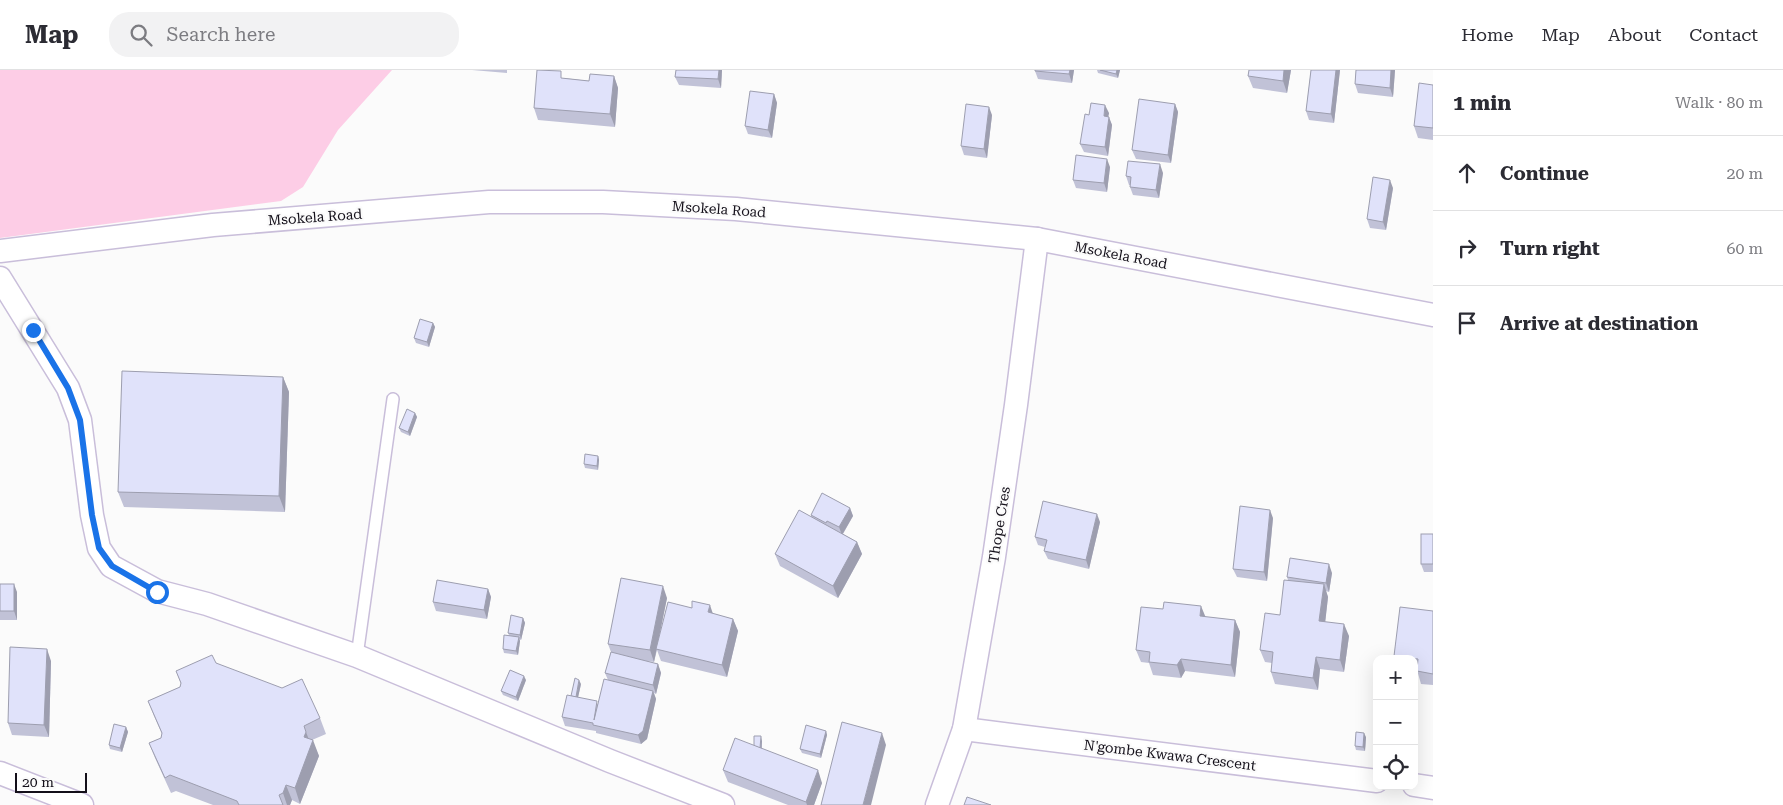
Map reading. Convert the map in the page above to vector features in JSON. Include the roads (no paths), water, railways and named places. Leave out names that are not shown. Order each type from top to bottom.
[{"type":"street","name":"Msokela Road","points":[[0,251],[213,225],[489,202],[603,202],[736,209],[1037,239],[1433,315]]},
{"type":"street","name":"Thope Cres","points":[[937,805],[964,729],[996,547],[1037,239]]},
{"type":"street","points":[[0,278],[68,388],[80,420],[92,515],[99,548],[112,566],[157,592],[207,604],[357,656],[610,762],[724,805]]},
{"type":"street","name":"N'gombe Kwawa Crescent","points":[[964,729],[1373,780]]},
{"type":"street","points":[[0,773],[82,805]]},
{"type":"street","points":[[1418,786],[1433,788]]},
{"type":"lane","points":[[357,656],[393,399]]}]
